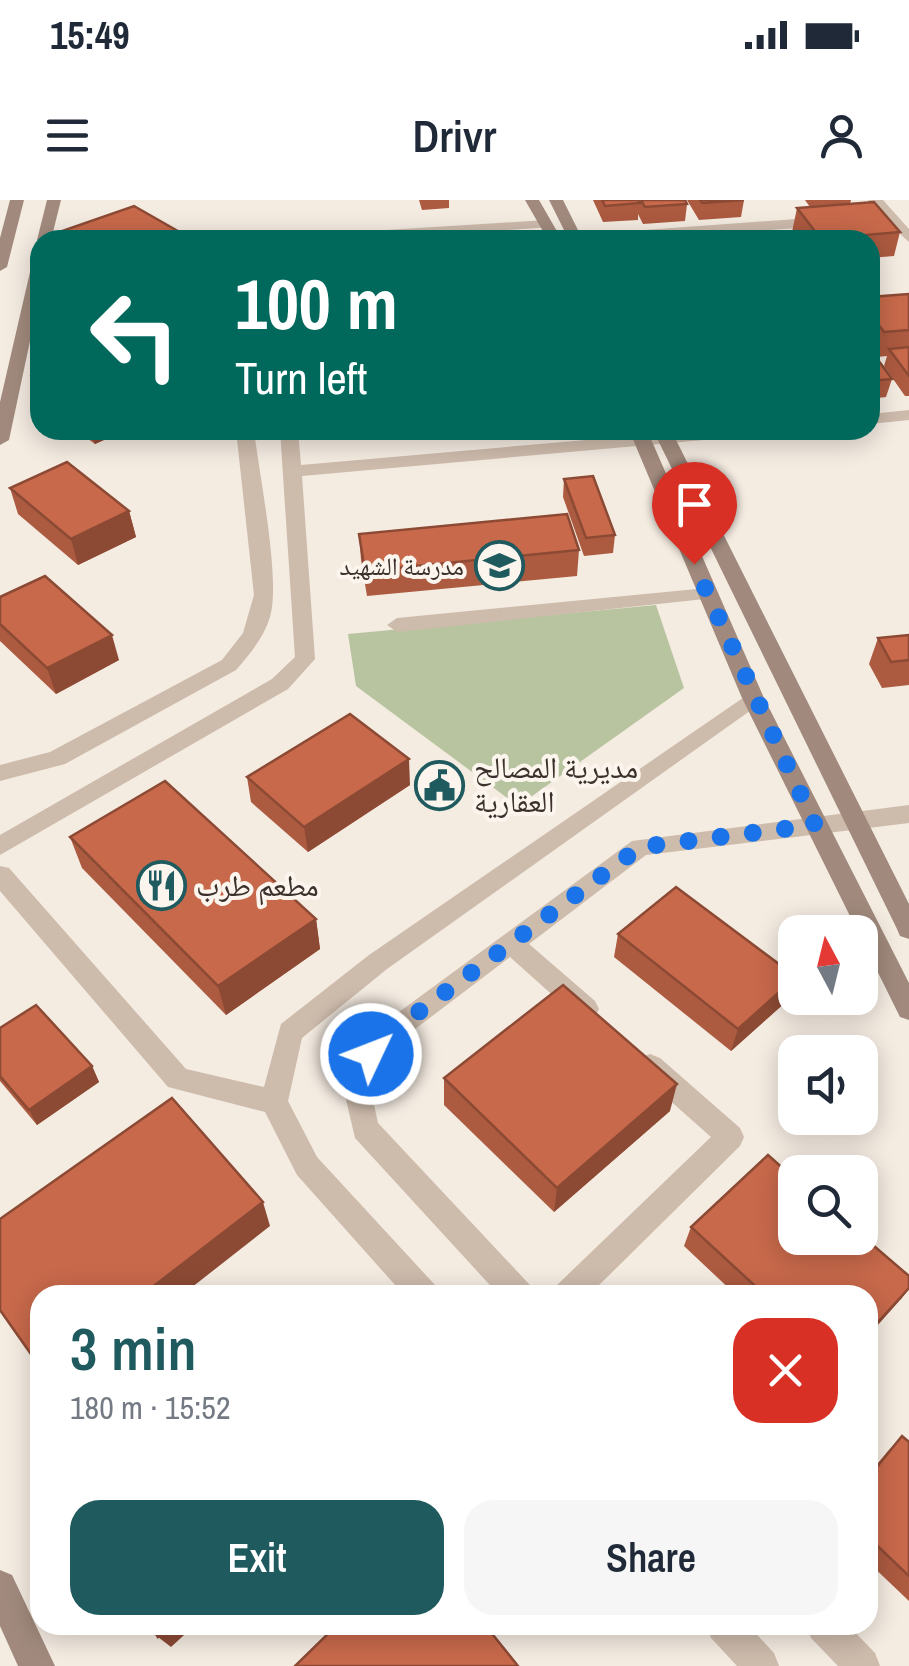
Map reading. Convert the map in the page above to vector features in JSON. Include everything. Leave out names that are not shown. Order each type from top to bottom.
[{"type":"street","points":[[0,266],[18,200]]},
{"type":"street","points":[[46,230],[54,200]]},
{"type":"street","points":[[532,200],[549,230]]},
{"type":"street","points":[[556,200],[571,230]]},
{"type":"street","points":[[875,200],[909,238]]},
{"type":"street","points":[[713,230],[890,217]]},
{"type":"street","points":[[450,230],[546,224]]},
{"type":"street","points":[[0,440],[30,305]]},
{"type":"street","points":[[880,418],[909,415]]},
{"type":"street","points":[[0,773],[56,758],[229,665],[250,641],[261,621],[264,595],[246,440]]},
{"type":"street","points":[[0,846],[280,684],[305,659],[290,440]]},
{"type":"street","points":[[295,471],[602,440]]},
{"type":"street","points":[[654,440],[706,594],[815,825],[909,1009]]},
{"type":"street","points":[[655,440],[909,929]]},
{"type":"street","points":[[397,625],[706,594]]},
{"type":"street","points":[[415,1285],[307,1166],[274,1102],[290,1032],[378,962],[754,698]]},
{"type":"street","points":[[509,1285],[365,1129],[354,1074],[389,1034],[640,847],[909,814]]},
{"type":"street","points":[[0,874],[178,1078],[274,1102]]},
{"type":"street","points":[[511,943],[730,1137],[578,1285]]},
{"type":"street","points":[[0,1587],[37,1666]]},
{"type":"street","points":[[733,1635],[761,1666]]},
{"type":"street","points":[[833,1635],[862,1666]]},
{"type":"green space","points":[[656,605],[684,688],[518,806],[356,686],[348,634]]},
{"type":"building","points":[[602,200],[638,200],[640,203],[605,206]]},
{"type":"building","points":[[641,200],[685,200],[687,204],[645,207]]},
{"type":"building","points":[[700,200],[744,200],[702,203]]},
{"type":"building","points":[[874,202],[900,232],[814,230],[797,208]]},
{"type":"building","points":[[134,206],[176,230],[65,230]]},
{"type":"building","points":[[909,294],[909,330],[884,332],[880,327],[880,296]]},
{"type":"building","points":[[909,347],[909,376],[889,349]]},
{"type":"building","points":[[880,363],[892,379],[880,380]]},
{"type":"building","points":[[67,462],[129,511],[71,539],[10,488]]},
{"type":"building","points":[[593,476],[615,535],[586,538],[564,479]]},
{"type":"building","points":[[567,514],[579,550],[365,571],[359,534]]},
{"type":"building","points":[[45,576],[112,635],[47,668],[0,624],[0,597]]},
{"type":"building","points":[[909,635],[909,660],[891,662],[878,638]]},
{"type":"building","points":[[350,714],[409,759],[304,827],[247,777]]},
{"type":"building","points":[[165,781],[316,919],[218,986],[70,837]]},
{"type":"building","points":[[676,887],[778,963],[778,993],[738,1029],[618,934]]},
{"type":"building","points":[[563,985],[677,1084],[557,1188],[444,1078]]},
{"type":"building","points":[[36,1005],[92,1066],[29,1110],[0,1076],[0,1028]]},
{"type":"building","points":[[172,1098],[263,1202],[155,1285],[30,1285],[30,1353],[0,1310],[0,1219]]},
{"type":"building","points":[[768,1155],[778,1164],[778,1255],[878,1255],[878,1249],[909,1276],[909,1288],[878,1322],[878,1285],[754,1285],[691,1227]]},
{"type":"building","points":[[902,1436],[909,1442],[909,1576],[878,1547],[878,1466]]},
{"type":"building","points":[[327,1635],[493,1635],[518,1666],[295,1666]]},
{"type":"place","name":"مدرسة الشهيد","points":[[499,566]]},
{"type":"place","name":"مديرية المصالح العقارية","points":[[439,785]]},
{"type":"place","name":"مطعم طرب","points":[[161,886]]},
{"type":"route","points":[[371,1054],[389,1034],[640,847],[815,825],[694,564]]}]
